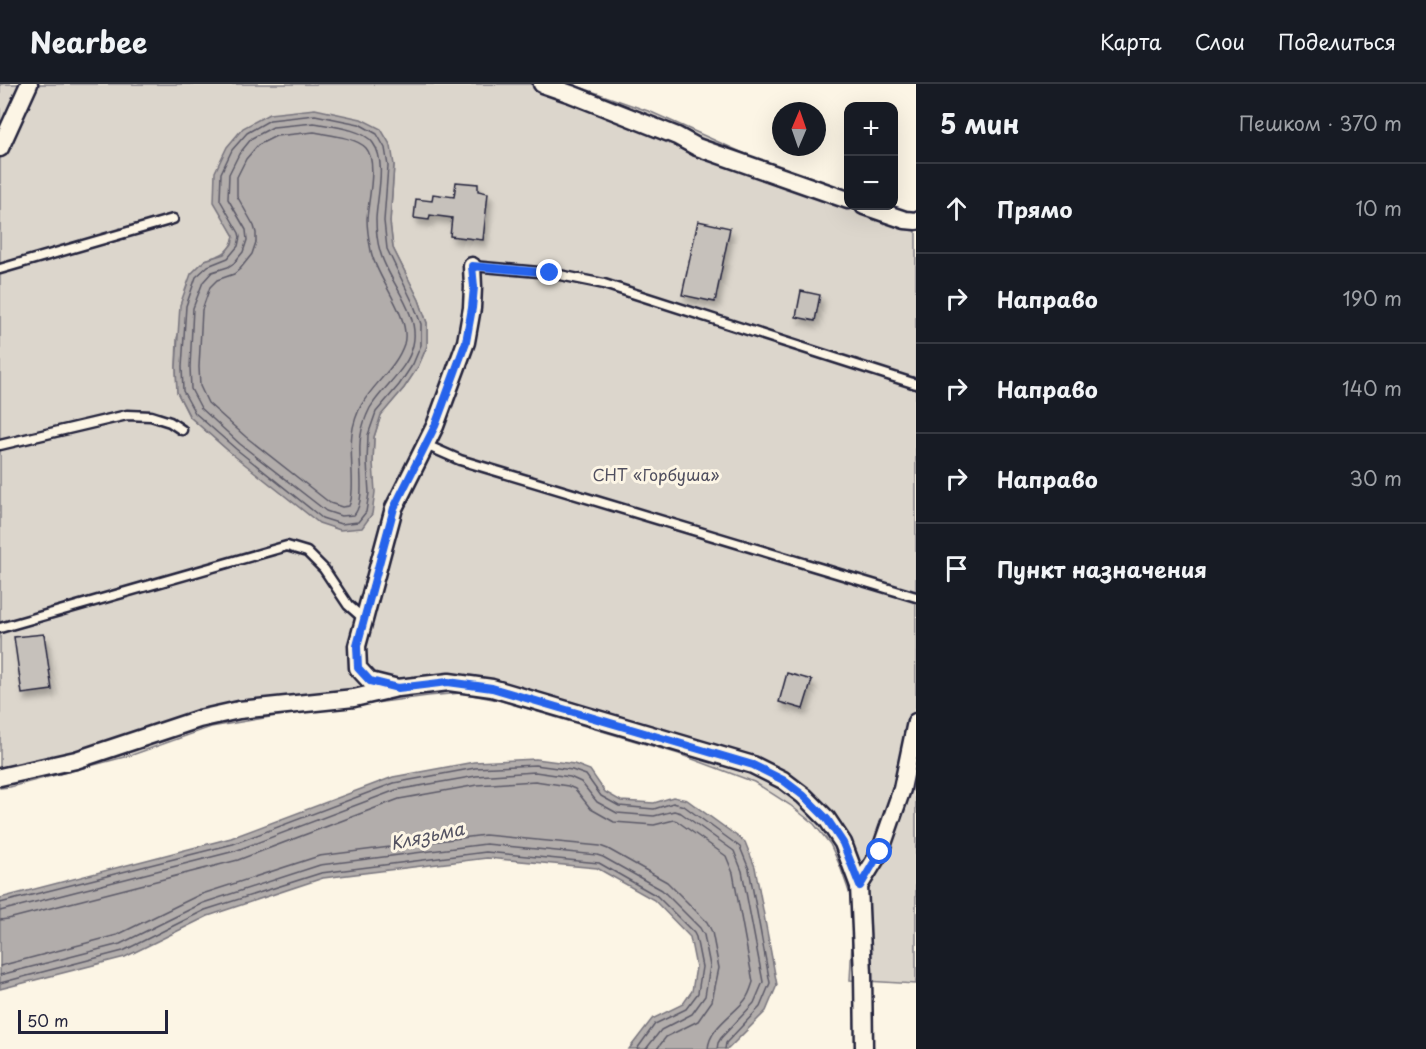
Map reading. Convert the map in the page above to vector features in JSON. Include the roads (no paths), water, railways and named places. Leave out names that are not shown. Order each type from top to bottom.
[{"type":"street","points":[[0,148],[29,84]]},
{"type":"street","points":[[542,84],[677,136],[697,147],[844,198]]},
{"type":"street","points":[[876,210],[905,220],[916,221]]},
{"type":"street","points":[[398,688],[370,681],[358,668],[357,646],[394,508],[435,426],[466,342],[474,287],[472,266]]},
{"type":"street","points":[[0,777],[76,760],[199,719],[239,710],[354,698],[398,688],[448,682],[492,688],[753,765],[783,780],[804,796],[827,819],[843,843],[860,886],[864,1049]]},
{"type":"street","points":[[860,886],[880,852],[902,789],[916,722]]},
{"type":"lane","points":[[0,269],[173,219]]},
{"type":"lane","points":[[472,266],[550,273],[604,284],[916,384]]},
{"type":"lane","points":[[0,445],[127,415],[151,416],[170,422],[182,430]]},
{"type":"lane","points":[[426,445],[460,460],[916,597]]},
{"type":"lane","points":[[0,628],[287,546],[307,552],[324,568],[348,605],[364,619]]},
{"type":"water","points":[[315,109],[361,119],[381,129],[391,146],[394,165],[390,222],[393,248],[419,300],[427,323],[427,346],[418,367],[381,415],[374,437],[375,492],[372,514],[362,528],[340,530],[319,523],[232,454],[190,417],[177,392],[176,367],[180,305],[191,274],[205,260],[224,254],[232,244],[234,236],[214,202],[215,172],[227,147],[243,128],[269,114]]},
{"type":"water","name":"Клязьма","points":[[536,759],[574,764],[590,770],[605,792],[621,801],[654,803],[673,797],[687,800],[745,842],[755,867],[777,985],[766,1011],[728,1049],[629,1049],[652,1019],[683,1004],[692,991],[696,967],[690,937],[654,900],[597,868],[487,858],[323,878],[208,916],[125,957],[0,989],[0,898],[231,838],[393,777],[474,762]]},
{"type":"park label","name":"СНТ «Горбуша»","points":[[656,474]]}]
